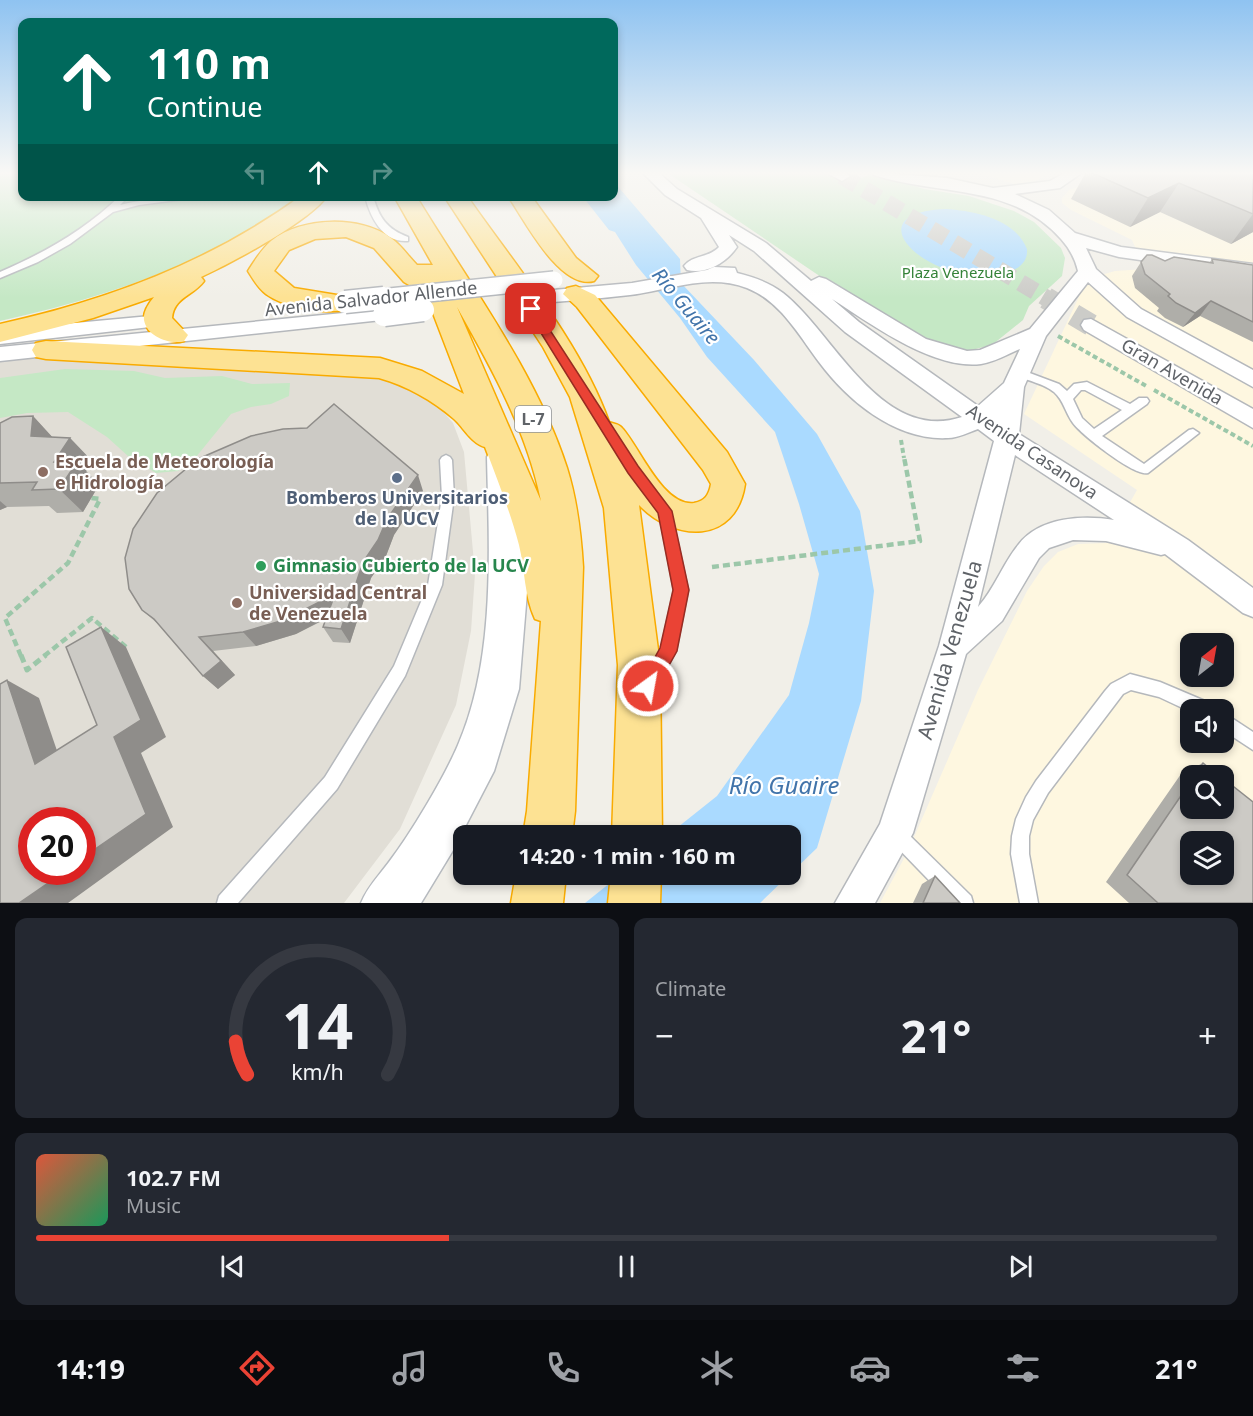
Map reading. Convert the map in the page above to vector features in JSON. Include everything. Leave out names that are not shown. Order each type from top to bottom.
[{"type":"highway","points":[[0,335],[108,303],[200,267],[273,229],[292,214]]},
{"type":"highway","points":[[166,328],[159,306],[177,289],[278,232],[301,214]]},
{"type":"highway","points":[[395,214],[405,239],[437,291],[524,503],[538,548],[558,671]]},
{"type":"highway","name":"L-7","points":[[416,214],[525,402],[544,446],[564,529],[549,823]]},
{"type":"highway","points":[[467,214],[557,346],[585,397],[633,469],[665,511],[692,519],[716,511],[727,495],[728,484],[723,474],[586,302],[564,285],[517,214]]},
{"type":"highway","points":[[532,214],[567,263],[564,285]]},
{"type":"highway","points":[[343,302],[286,295],[265,279],[261,271],[264,262],[283,243],[294,238],[324,230],[350,232],[378,240],[390,249],[413,276],[437,291]]},
{"type":"highway","points":[[46,350],[284,362],[380,369],[398,373],[433,387],[453,400],[473,417],[504,456]]},
{"type":"highway","points":[[585,397],[622,508],[639,665],[638,818]]},
{"type":"highway","points":[[537,903],[539,885]]},
{"type":"highway","points":[[634,903],[635,885]]},
{"type":"main road","points":[[387,903],[407,880],[435,835],[478,755],[498,689],[509,580],[504,456]]},
{"type":"street","name":"Avenida Salvador Allende","points":[[166,328],[343,302],[631,281],[708,269],[728,248],[717,227],[707,214]]},
{"type":"street","points":[[709,214],[896,333],[930,349],[967,358],[983,357],[1040,331]]},
{"type":"street","points":[[1043,214],[1052,219],[1068,236],[1082,254],[1087,270],[1134,313],[1253,380]]},
{"type":"street","points":[[1051,214],[1052,219]]},
{"type":"street","points":[[1068,236],[1119,252],[1253,270]]},
{"type":"street","name":"Avenida Casanova","points":[[770,254],[852,327],[1007,438],[1178,548],[1253,604]]},
{"type":"street","points":[[1225,266],[1253,262]]},
{"type":"street","points":[[708,269],[760,286],[775,295],[833,365],[883,412],[906,424],[939,431],[954,431],[982,418],[1016,379],[1040,331],[1087,270],[1140,265],[1253,278]]},
{"type":"street","name":"Avenida Casanova","points":[[708,269],[767,273],[815,295]]},
{"type":"street","name":"Avenida Salvador Allende","points":[[0,335],[384,315],[564,285]]},
{"type":"street","name":"Gran Avenida","points":[[1253,405],[1096,321],[1253,420]]},
{"type":"street","points":[[0,354],[46,350],[166,328]]},
{"type":"street","name":"Avenida Venezuela","points":[[854,903],[895,833],[954,646],[1007,438],[1016,379]]},
{"type":"street","points":[[954,646],[990,615],[1009,587],[1026,551],[1034,543],[1055,531],[1100,529],[1178,548]]},
{"type":"lane","points":[[0,275],[60,247],[106,214]]},
{"type":"lane","points":[[373,214],[375,221],[393,235],[405,239]]},
{"type":"lane","points":[[1016,379],[1055,387],[1067,398],[1077,420],[1094,435],[1144,470],[1193,433]]},
{"type":"lane","points":[[1067,398],[1078,387],[1087,386],[1131,410]]},
{"type":"lane","points":[[1094,435],[1143,401]]},
{"type":"lane","points":[[226,903],[331,783],[400,671],[435,585],[448,497],[446,460]]},
{"type":"lane","points":[[639,697],[656,675],[668,651],[681,590],[665,511]]},
{"type":"lane","points":[[1029,903],[1020,870],[1019,844],[1025,813],[1043,783],[1112,695],[1130,682],[1160,690],[1181,699]]},
{"type":"lane","points":[[1234,728],[1253,742]]},
{"type":"lane","points":[[895,833],[964,903]]},
{"type":"path","points":[[1040,331],[1253,446]]},
{"type":"path","points":[[712,567],[920,541],[899,433],[906,424]]},
{"type":"path","points":[[91,498],[100,499],[68,563],[4,618],[27,670],[92,618],[126,647]]},
{"type":"shaded area","points":[[1079,214],[1253,214],[1253,903],[880,903],[908,851],[978,690],[1027,591],[1044,566],[1058,552],[1078,544],[1107,543],[1137,490],[1024,414],[1084,286],[1094,277],[1115,271],[1145,269],[1132,240]]},
{"type":"shaded area","name":"Universidad Central de Venezuela","points":[[20,355],[362,370],[411,387],[439,407],[453,423],[464,452],[475,574],[471,631],[456,705],[400,829],[344,903],[0,903],[0,357]]},
{"type":"green space","points":[[0,214],[278,214],[233,240],[158,274],[81,300],[0,321]]},
{"type":"green space","name":"Plaza Venezuela","points":[[728,214],[1020,214],[1034,222],[1061,248],[1065,258],[1062,276],[1029,306],[1023,320],[992,345],[967,351],[932,345],[855,300]]},
{"type":"green space","points":[[65,369],[134,371],[165,378],[222,376],[252,384],[290,383],[289,396],[271,404],[251,407],[231,414],[196,457],[178,471],[156,473],[128,456],[107,437],[68,412],[27,413],[0,418],[0,378]]},
{"type":"water","name":"Río Guaire","points":[[597,214],[642,214],[680,259],[681,283],[754,360],[817,434],[860,511],[874,591],[861,701],[817,848],[801,863],[801,825],[681,825],[717,796],[789,695],[809,623],[819,574],[775,432],[707,357],[680,318],[636,265],[615,232],[609,230]]},
{"type":"water","points":[[916,214],[978,214],[993,219],[1013,230],[1021,239],[1027,253],[1020,266],[1009,272],[983,276],[956,272],[932,263],[913,251],[903,237],[903,224]]},
{"type":"water","points":[[608,885],[779,885],[760,903],[585,903]]},
{"type":"building","points":[[1147,255],[1165,261],[1174,257],[1213,263],[1212,259],[1253,265],[1253,322],[1211,301],[1195,313],[1176,303],[1168,296],[1170,294],[1145,274],[1141,262]]},
{"type":"building","name":"Gimnasio Cubierto de la UCV","points":[[334,404],[418,475],[387,519],[378,540],[363,562],[341,629],[323,627],[335,594],[284,620],[243,632],[199,637],[221,661],[203,676],[154,619],[142,610],[129,589],[125,558],[133,529],[157,493],[198,459],[251,436],[283,429],[307,428]]},
{"type":"building","points":[[33,416],[31,436],[70,438],[54,462],[77,462],[59,489],[32,490],[37,482],[0,483],[0,423],[12,417]]},
{"type":"building","points":[[101,627],[141,720],[114,737],[146,814],[96,848],[96,807],[18,807],[18,885],[45,885],[19,903],[0,903],[0,684],[7,680],[35,764],[97,725],[66,647]]},
{"type":"building","points":[[1234,787],[1253,802],[1253,903],[1158,903],[1127,875],[1180,797],[1180,819],[1234,819]]},
{"type":"building","points":[[935,876],[960,903],[923,903]]},
{"type":"tunnel","points":[[906,214],[1048,299]]},
{"type":"tunnel","points":[[1046,298],[1091,325]]},
{"type":"place","name":"Escuela de Meteorología e Hidrología","points":[[43,472]]},
{"type":"place","name":"Bomberos Universitarios de la UCV","points":[[397,478]]},
{"type":"place","name":"Gimnasio Cubierto de la UCV","points":[[261,566]]},
{"type":"place","name":"Universidad Central de Venezuela","points":[[237,603]]},
{"type":"route","points":[[531,309],[557,346],[585,397],[633,469],[665,511],[681,590],[668,651],[648,686]]}]
